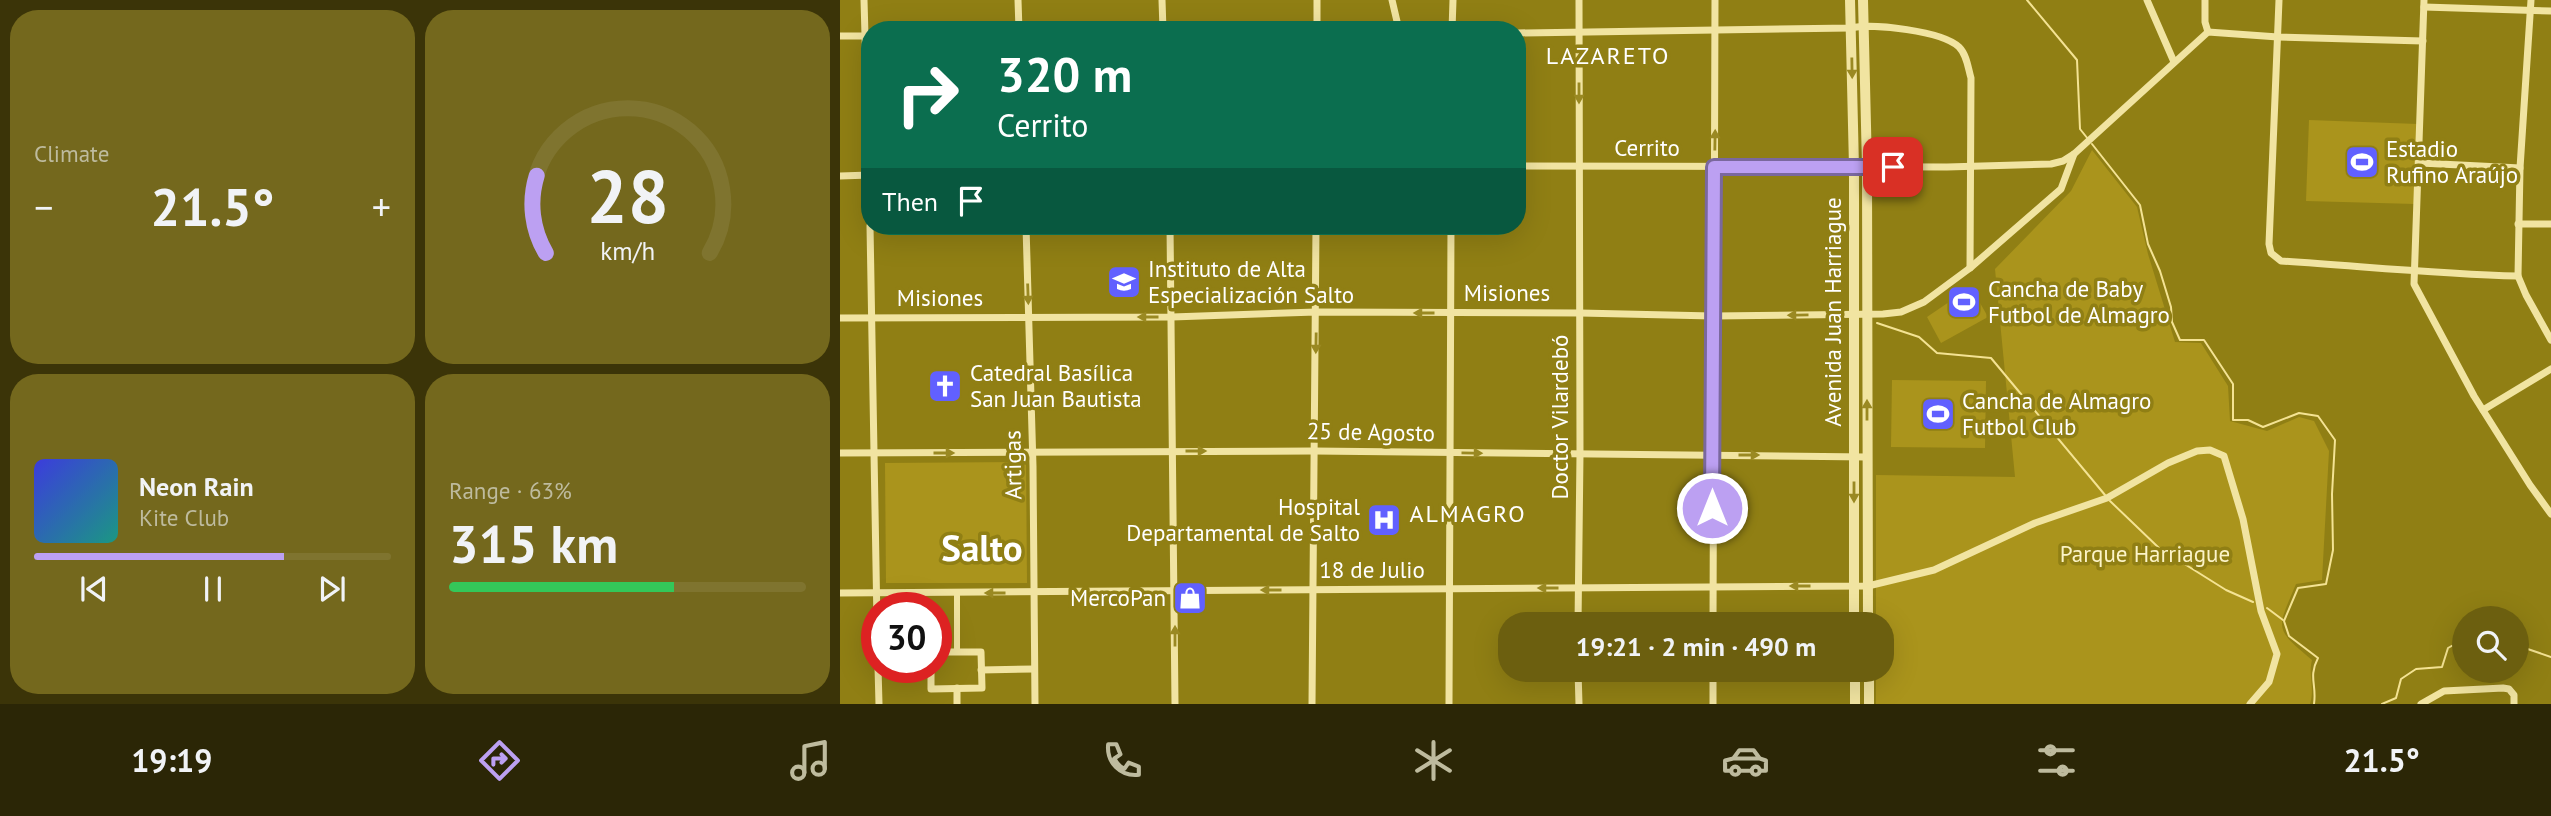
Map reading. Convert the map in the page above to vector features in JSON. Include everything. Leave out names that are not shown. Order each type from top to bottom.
[{"type":"street","points":[[864,0],[866,21]]},
{"type":"street","points":[[1018,0],[1019,21]]},
{"type":"street","points":[[1162,0],[1163,21]]},
{"type":"street","points":[[1317,0],[1317,21]]},
{"type":"street","points":[[1392,0],[1397,21]]},
{"type":"street","points":[[1452,21],[1453,0]]},
{"type":"street","name":"Doctor Vilardebó","points":[[1578,612],[1579,0]]},
{"type":"street","points":[[1713,612],[1715,0]]},
{"type":"street","name":"Avenida Juan Harriague","points":[[1850,0],[1854,167],[1854,612]]},
{"type":"street","name":"Avenida Juan Harriague","points":[[1863,0],[1867,167],[1868,612]]},
{"type":"street","points":[[2147,0],[2174,62]]},
{"type":"street","points":[[2205,0],[2205,23],[2208,32]]},
{"type":"street","points":[[2279,0],[2269,244],[2271,253],[2281,261],[2428,273],[2518,276]]},
{"type":"street","points":[[2530,0],[2520,168],[2518,276],[2551,340]]},
{"type":"street","points":[[2551,11],[2424,3],[2414,284],[2483,410],[2551,514]]},
{"type":"street","points":[[1526,33],[1851,28],[1864,25],[1944,38],[1959,47],[1966,58],[1971,78],[1970,268]]},
{"type":"street","points":[[2074,154],[2208,32],[2423,41]]},
{"type":"street","points":[[840,36],[861,36]]},
{"type":"street","name":"Cerrito","points":[[1526,166],[1971,167],[2051,164],[2074,154]]},
{"type":"street","name":"Misiones","points":[[840,318],[1172,317],[1316,312],[1713,316],[1867,315],[1901,312],[1924,302],[1970,268],[2054,197],[2061,189],[2074,154]]},
{"type":"street","points":[[2420,163],[2520,168]]},
{"type":"street","points":[[840,176],[861,175]]},
{"type":"street","points":[[2518,224],[2551,224]]},
{"type":"street","points":[[870,235],[876,592]]},
{"type":"street","name":"Artigas","points":[[1026,235],[1033,453],[1035,704]]},
{"type":"street","points":[[1170,235],[1175,704]]},
{"type":"street","points":[[1312,704],[1316,235]]},
{"type":"street","points":[[1449,704],[1451,235]]},
{"type":"street","points":[[2483,410],[2551,369]]},
{"type":"street","name":"18 de Julio","points":[[952,593],[1868,586],[1934,570],[2035,523],[2107,498],[2168,463],[2210,450],[2224,456],[2230,473],[2243,519],[2256,593],[2277,654],[2269,682],[2250,704]]},
{"type":"street","name":"25 de Agosto","points":[[840,453],[1314,451],[1867,457]]},
{"type":"street","name":"18 de Julio","points":[[840,593],[861,593]]},
{"type":"street","points":[[957,593],[957,652]]},
{"type":"street","points":[[932,683],[932,689],[982,688],[981,652],[952,652]]},
{"type":"street","points":[[981,670],[1034,669]]},
{"type":"street","points":[[1578,682],[1579,704]]},
{"type":"street","points":[[1713,682],[1713,704]]},
{"type":"street","points":[[1854,682],[1855,704]]},
{"type":"street","points":[[1869,682],[1869,704]]},
{"type":"street","points":[[878,683],[879,704]]},
{"type":"street","points":[[957,688],[957,704]]},
{"type":"street","points":[[2421,704],[2444,691],[2509,689],[2514,695],[2514,704]]},
{"type":"green space","name":"Estadio Rufino Araújo","points":[[2309,120],[2418,124],[2415,204],[2306,201]]},
{"type":"green space","name":"Parque Harriague","points":[[2092,150],[2137,207],[2148,254],[2175,342],[2201,343],[2228,386],[2230,421],[2267,431],[2299,417],[2314,421],[2329,451],[2322,580],[2296,584],[2282,620],[2282,627],[2290,641],[2312,660],[2310,704],[1876,704],[1876,682],[1894,682],[1894,612],[1876,612],[1876,475],[2015,477],[1995,269],[2071,191]]},
{"type":"green space","name":"Cancha de Baby Futbol de Almagro","points":[[1971,287],[1988,317],[1941,343],[1927,317]]},
{"type":"green space","name":"Cancha de Almagro Futbol Club","points":[[1892,380],[1986,381],[1985,448],[1891,447]]},
{"type":"green space","points":[[1026,462],[1027,583],[886,583],[885,463]]},
{"type":"waterway","points":[[2027,0],[2077,60],[2080,129],[2088,139]]},
{"type":"waterway","points":[[2092,144],[2140,205],[2148,244],[2160,271],[2171,307],[2172,322],[2180,340],[2204,340],[2233,384],[2233,420],[2248,420],[2263,427],[2299,413],[2318,416],[2335,440],[2333,550],[2326,584],[2298,588],[2284,621],[2289,636],[2318,658],[2313,676],[2314,704]]},
{"type":"waterway","points":[[1877,323],[1919,337],[1937,353],[1991,358],[2105,495]]},
{"type":"waterway","points":[[2110,501],[2159,548],[2226,590],[2253,602]]},
{"type":"waterway","points":[[2267,608],[2283,620]]},
{"type":"waterway","points":[[2382,704],[2396,698],[2401,679],[2416,669],[2442,667],[2448,648],[2452,646]]},
{"type":"waterway","points":[[2529,649],[2551,657]]},
{"type":"place","name":"Estadio Rufino Araújo","points":[[2362,162]]},
{"type":"place","name":"Instituto de Alta Especialización Salto","points":[[1124,282]]},
{"type":"place","name":"Cancha de Baby Futbol de Almagro","points":[[1964,302]]},
{"type":"place","name":"Catedral Basílica San Juan Bautista","points":[[945,386]]},
{"type":"place","name":"Cancha de Almagro Futbol Club","points":[[1938,414]]},
{"type":"place","name":"Hospital Departamental de Salto","points":[[1384,520]]},
{"type":"place","name":"MercoPan","points":[[1190,598]]},
{"type":"district","name":"LAZARETO","points":[[1608,56]]},
{"type":"district","name":"ALMAGRO","points":[[1468,514]]},
{"type":"district","name":"Salto","points":[[982,548]]},
{"type":"route","points":[[1712,508],[1714,167],[1893,167]]}]
